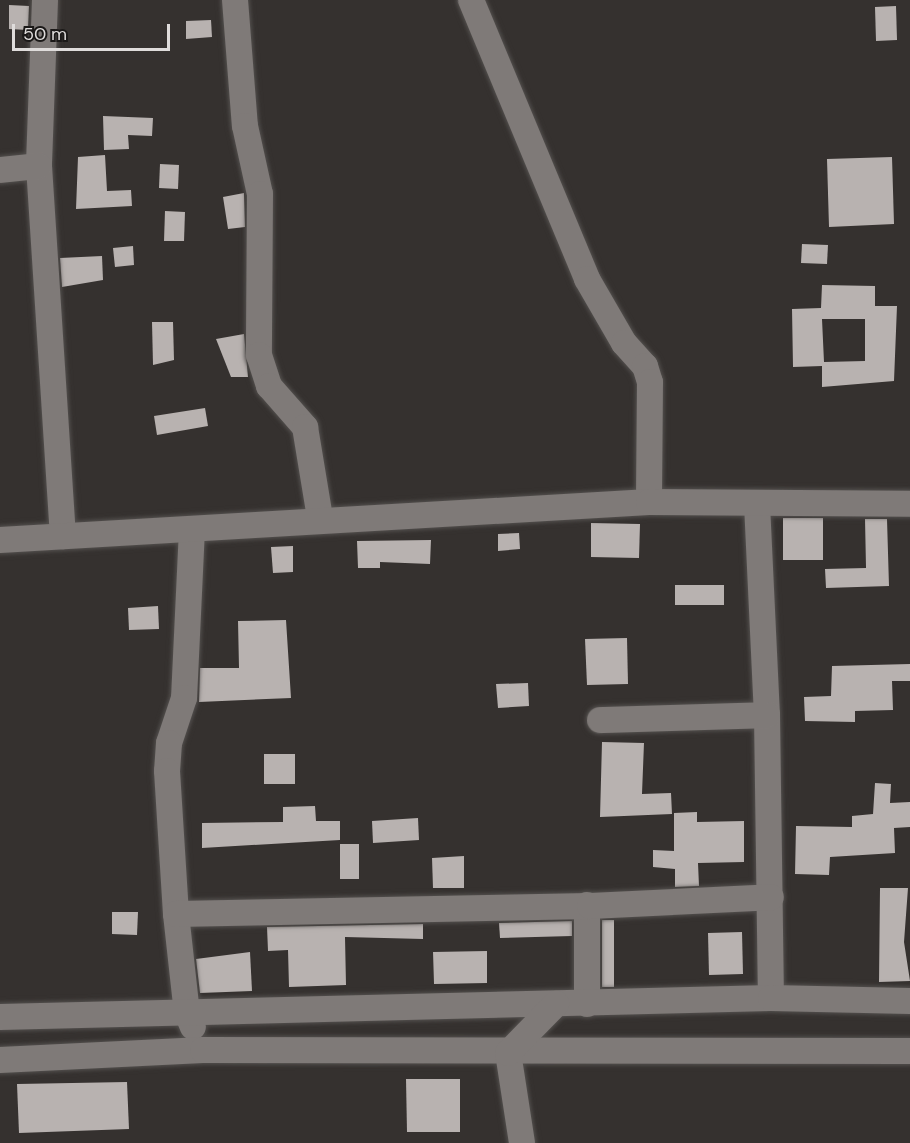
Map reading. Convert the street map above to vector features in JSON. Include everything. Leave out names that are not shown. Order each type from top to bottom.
[{"type":"street","points":[[45,0],[39,166],[63,536]]},
{"type":"street","points":[[235,0],[245,126],[260,194],[258,355],[269,386],[305,427],[320,518]]},
{"type":"street","points":[[471,0],[586,279],[624,343],[645,366],[650,382],[649,502]]},
{"type":"street","points":[[0,170],[39,166]]},
{"type":"street","points":[[0,540],[192,529],[320,518],[649,502],[910,504]]},
{"type":"street","points":[[757,504],[767,715],[771,998]]},
{"type":"street","points":[[192,529],[184,698],[169,743],[167,771],[176,914],[187,1013],[203,1050]]},
{"type":"street","points":[[600,720],[767,715]]},
{"type":"street","points":[[176,914],[586,905],[771,897]]},
{"type":"street","points":[[586,905],[587,1004]]},
{"type":"street","points":[[0,1017],[771,998],[910,1001]]},
{"type":"street","points":[[508,1053],[556,1004]]},
{"type":"street","points":[[0,1060],[203,1050],[508,1053],[910,1051]]},
{"type":"street","points":[[508,1053],[522,1143]]},
{"type":"building","points":[[9,5],[29,6],[28,30],[9,29]]},
{"type":"building","points":[[896,6],[897,40],[876,41],[875,7]]},
{"type":"building","points":[[211,20],[212,37],[186,39],[186,21]]},
{"type":"building","points":[[103,116],[153,118],[152,136],[128,135],[129,149],[104,150]]},
{"type":"building","points":[[105,155],[107,191],[131,190],[132,206],[76,209],[78,157]]},
{"type":"building","points":[[892,157],[894,224],[829,227],[827,159]]},
{"type":"building","points":[[160,164],[179,165],[178,189],[159,188]]},
{"type":"building","points":[[244,193],[245,227],[228,229],[223,197]]},
{"type":"building","points":[[165,211],[185,212],[184,241],[164,241]]},
{"type":"building","points":[[802,244],[828,245],[827,264],[801,263]]},
{"type":"building","points":[[133,246],[134,265],[115,267],[113,248]]},
{"type":"building","points":[[102,256],[103,280],[62,287],[60,258]]},
{"type":"building","points":[[822,285],[875,286],[875,306],[897,306],[894,381],[822,387],[822,366],[793,367],[792,309],[821,308]],"holes":[[[822,319],[865,319],[865,361],[824,362]]]},
{"type":"building","points":[[152,322],[173,322],[174,360],[153,365]]},
{"type":"building","points":[[244,334],[248,377],[231,377],[216,339]]},
{"type":"building","points":[[205,408],[208,426],[157,435],[154,416]]},
{"type":"building","points":[[783,518],[823,518],[823,560],[783,560]]},
{"type":"building","points":[[865,519],[887,519],[889,586],[826,588],[825,569],[866,568]]},
{"type":"building","points":[[591,523],[640,524],[639,558],[591,557]]},
{"type":"building","points":[[519,533],[520,549],[498,551],[498,534]]},
{"type":"building","points":[[431,540],[430,564],[380,562],[380,568],[358,568],[357,541]]},
{"type":"building","points":[[293,546],[293,572],[273,573],[271,547]]},
{"type":"building","points":[[675,585],[724,585],[724,605],[675,605]]},
{"type":"building","points":[[158,606],[159,629],[129,630],[128,608]]},
{"type":"building","points":[[286,620],[291,698],[199,702],[200,668],[239,668],[238,621]]},
{"type":"building","points":[[627,638],[628,684],[587,685],[585,639]]},
{"type":"building","points":[[910,664],[910,681],[892,681],[893,710],[855,711],[855,722],[805,721],[804,697],[831,696],[832,666]]},
{"type":"building","points":[[528,683],[529,706],[498,708],[496,684]]},
{"type":"building","points":[[602,742],[644,743],[642,794],[671,793],[672,814],[600,817]]},
{"type":"building","points":[[264,754],[295,754],[295,784],[264,784]]},
{"type":"building","points":[[875,783],[891,784],[890,803],[910,802],[910,827],[894,828],[895,853],[830,857],[829,875],[795,874],[796,826],[852,827],[852,816],[873,814]]},
{"type":"building","points":[[315,806],[316,821],[340,821],[340,840],[202,848],[202,823],[283,822],[283,807]]},
{"type":"building","points":[[697,812],[697,822],[744,821],[744,862],[698,863],[699,886],[675,887],[675,869],[653,867],[653,850],[674,851],[674,813]]},
{"type":"building","points":[[418,818],[419,840],[373,843],[372,821]]},
{"type":"building","points":[[340,844],[359,844],[359,879],[340,879]]},
{"type":"building","points":[[464,856],[464,888],[433,888],[432,858]]},
{"type":"building","points":[[880,888],[908,888],[904,942],[910,981],[879,982]]},
{"type":"building","points":[[112,912],[138,912],[137,935],[112,934]]},
{"type":"building","points":[[602,920],[614,920],[614,987],[602,987]]},
{"type":"building","points":[[572,921],[572,936],[500,938],[499,923]]},
{"type":"building","points":[[423,924],[423,939],[345,937],[346,985],[289,987],[288,950],[268,951],[267,927]]},
{"type":"building","points":[[742,932],[743,974],[709,975],[708,933]]},
{"type":"building","points":[[487,951],[487,983],[434,984],[433,952]]},
{"type":"building","points":[[250,952],[252,991],[200,993],[196,959]]},
{"type":"building","points":[[406,1079],[460,1079],[460,1132],[407,1132]]},
{"type":"building","points":[[127,1082],[129,1129],[19,1133],[17,1084]]}]
